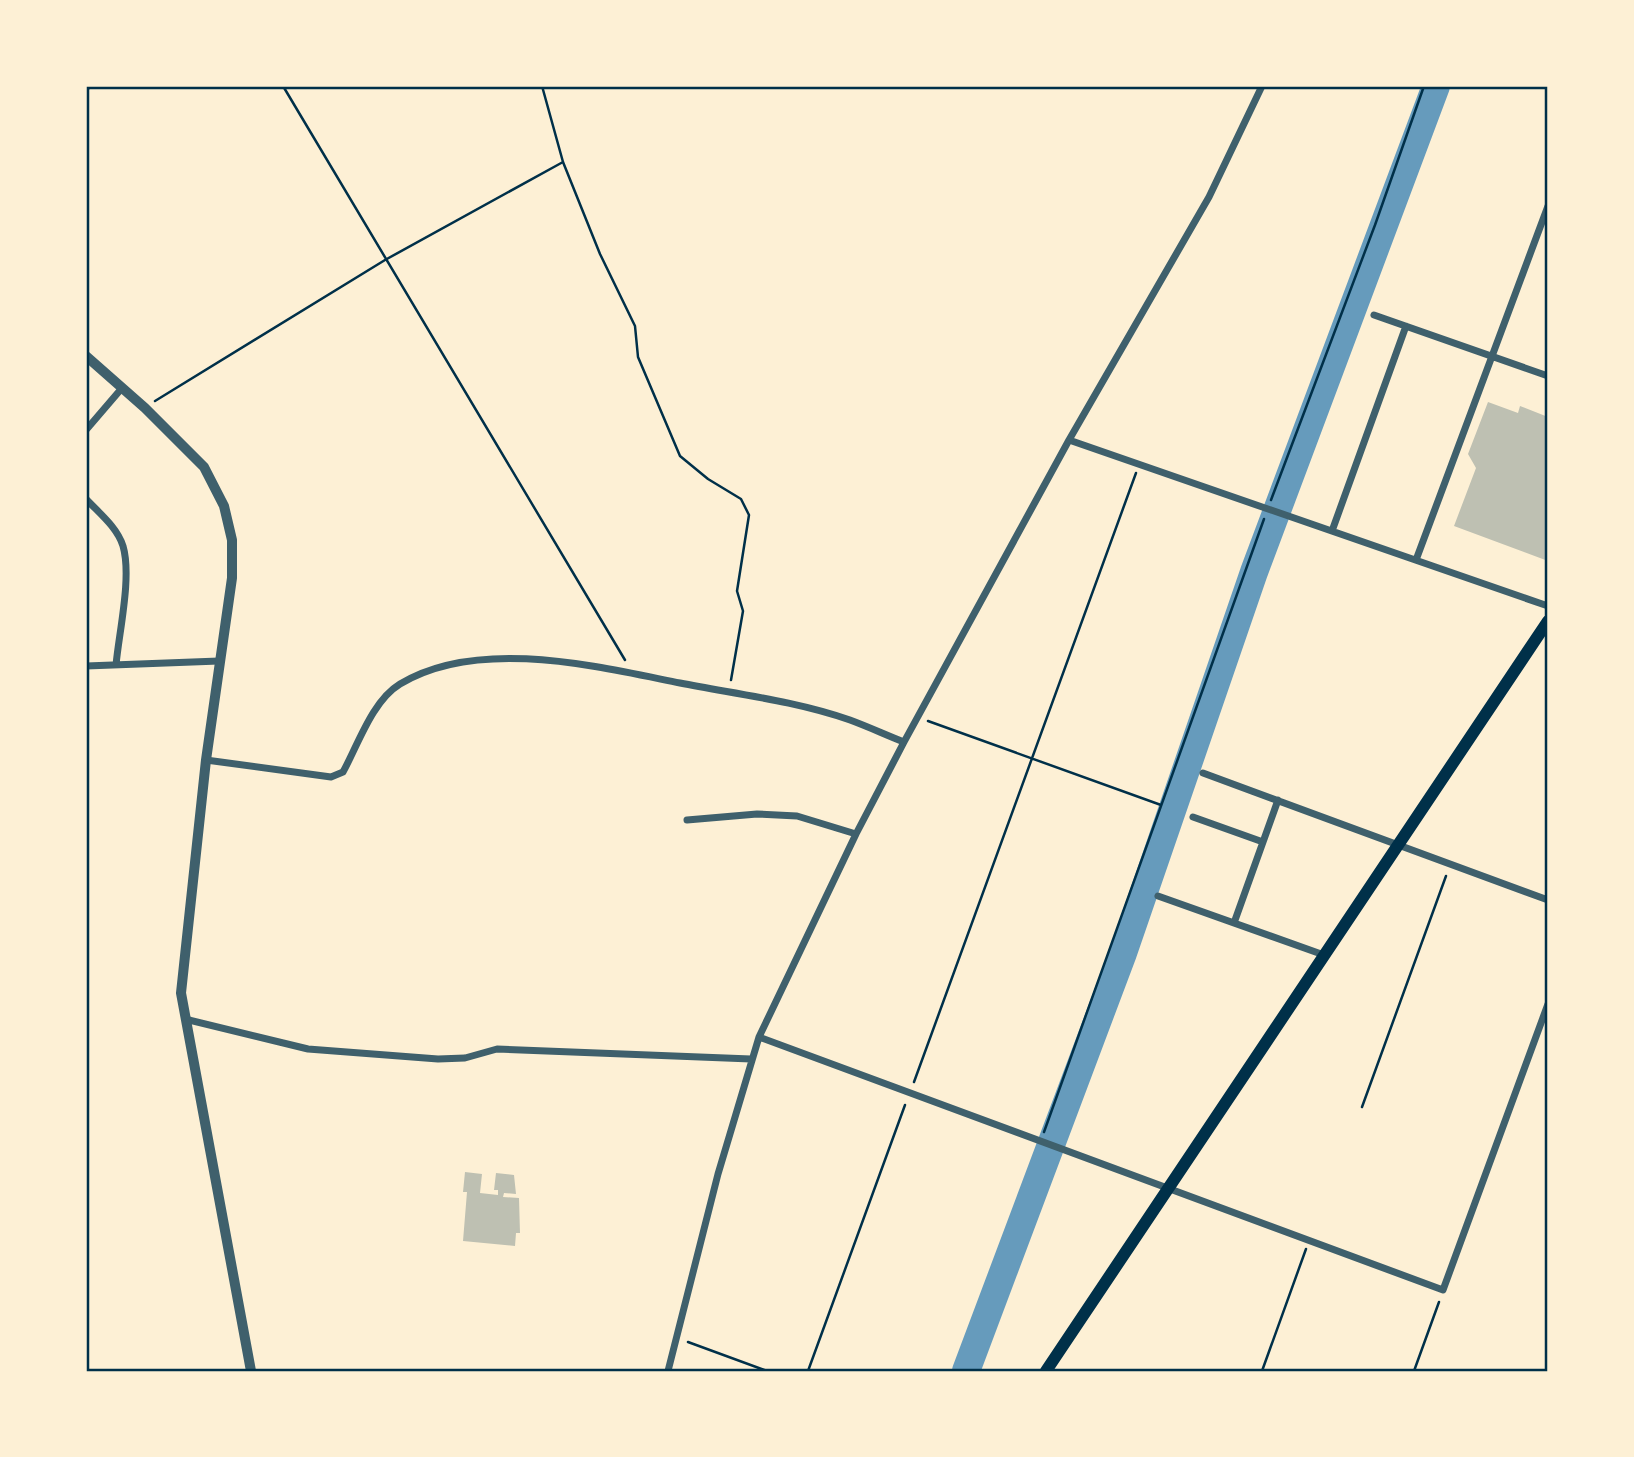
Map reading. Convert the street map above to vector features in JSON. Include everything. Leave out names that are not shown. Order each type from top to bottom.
[{"type":"main road","points":[[1046,1371],[1548,621]]},
{"type":"street","points":[[668,1371],[697,1252],[759,1037],[856,834],[904,742],[1069,440],[1209,197],[1262,86]]},
{"type":"street","points":[[1416,560],[1548,206]]},
{"type":"street","points":[[1374,315],[1548,376]]},
{"type":"street","points":[[1332,531],[1406,326]]},
{"type":"street","points":[[86,356],[145,408],[204,467],[224,506],[232,540],[232,578],[206,760],[181,979],[185,1019],[251,1371]]},
{"type":"street","points":[[86,430],[122,388]]},
{"type":"street","points":[[1069,440],[1548,606]]},
{"type":"street","points":[[86,499],[112,526],[122,544],[126,565],[116,665]]},
{"type":"street","points":[[206,760],[331,777],[343,772],[383,700],[398,685],[433,668],[501,659],[552,661],[630,672],[729,692],[849,719],[904,742]]},
{"type":"street","points":[[86,666],[219,661]]},
{"type":"street","points":[[1203,773],[1548,900]]},
{"type":"street","points":[[1234,923],[1278,800]]},
{"type":"street","points":[[687,820],[757,814],[797,816],[856,834]]},
{"type":"street","points":[[1193,817],[1263,842]]},
{"type":"street","points":[[1158,897],[1324,956]]},
{"type":"street","points":[[759,1037],[1443,1290],[1548,1004]]},
{"type":"street","points":[[185,1019],[308,1049],[438,1059],[465,1058],[497,1049],[751,1059]]},
{"type":"path","points":[[86,92],[90,86]]},
{"type":"path","points":[[283,86],[623,655],[630,672]]},
{"type":"path","points":[[542,86],[563,162],[600,254],[631,315],[635,326],[638,357],[680,456],[708,479],[741,499],[749,515],[737,591],[743,611],[729,692]]},
{"type":"path","points":[[1043,1141],[1161,805],[1376,225],[1424,86]]},
{"type":"path","points":[[145,408],[385,260],[563,162]]},
{"type":"path","points":[[808,1371],[1139,464]]},
{"type":"path","points":[[918,717],[1161,805]]},
{"type":"path","points":[[1363,1107],[1450,865]]},
{"type":"path","points":[[1262,1371],[1309,1241]]},
{"type":"path","points":[[1414,1371],[1443,1290]]},
{"type":"path","points":[[678,1338],[767,1371]]},
{"type":"building","points":[[1488,402],[1518,413],[1520,406],[1548,417],[1548,561],[1454,526],[1476,468],[1468,454]]},
{"type":"building","points":[[465,1172],[482,1174],[480,1193],[498,1195],[498,1190],[494,1190],[496,1173],[514,1175],[516,1194],[504,1193],[503,1197],[519,1198],[520,1233],[516,1233],[515,1246],[463,1241],[467,1192],[463,1192]]},
{"type":"waterway","points":[[966,1371],[1123,953],[1254,572],[1436,86]]}]
